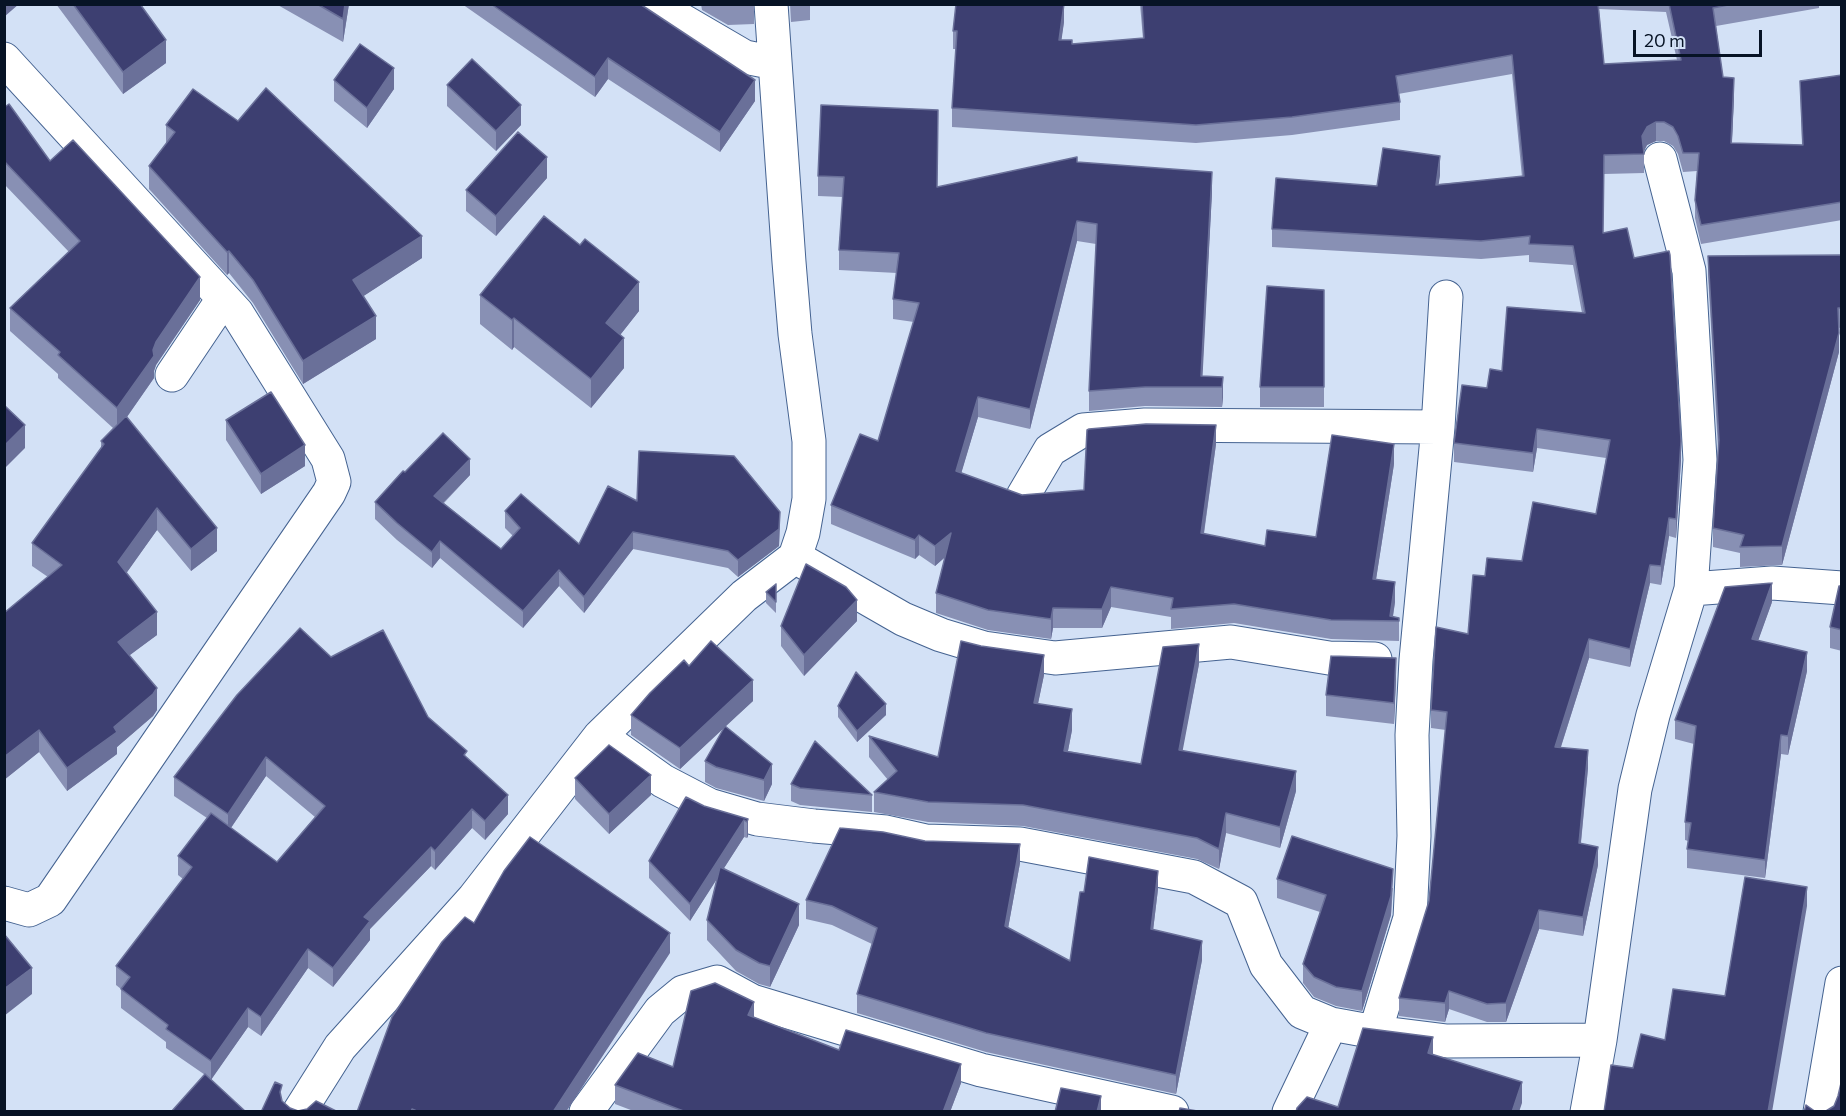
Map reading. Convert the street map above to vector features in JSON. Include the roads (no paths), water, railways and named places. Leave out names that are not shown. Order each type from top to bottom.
[{"type":"street","points":[[654,4],[745,57],[776,63]]},
{"type":"street","points":[[299,1112],[340,1047],[474,898],[600,736],[744,596],[795,557],[803,533],[809,499],[809,441],[795,334],[771,4]]},
{"type":"street","points":[[4,59],[237,313],[328,459],[334,482],[322,503],[50,900],[29,910],[4,903]]},
{"type":"street","points":[[1587,1112],[1600,1040],[1635,789],[1653,715],[1691,589],[1700,459],[1689,271],[1660,159]]},
{"type":"street","points":[[1375,1032],[1410,918],[1414,836],[1412,735],[1416,660],[1438,427],[1446,297]]},
{"type":"street","points":[[172,375],[223,299]]},
{"type":"street","points":[[1023,496],[1050,450],[1083,430],[1145,425],[1438,427]]},
{"type":"street","points":[[795,557],[903,619],[941,636],[984,648],[1055,658],[1231,642],[1329,658],[1416,660]]},
{"type":"street","points":[[1691,589],[1772,583],[1842,588]]},
{"type":"street","points":[[600,736],[663,781],[709,805],[757,819],[886,832],[926,841],[1020,844],[1194,877],[1241,902],[1266,965],[1302,1012],[1331,1024],[1447,1041],[1600,1040]]},
{"type":"street","points":[[586,1112],[660,1011],[683,992],[717,982],[752,1001],[981,1070],[1172,1112]]},
{"type":"street","points":[[1820,1112],[1842,983]]},
{"type":"street","points":[[1289,1112],[1331,1024]]}]
